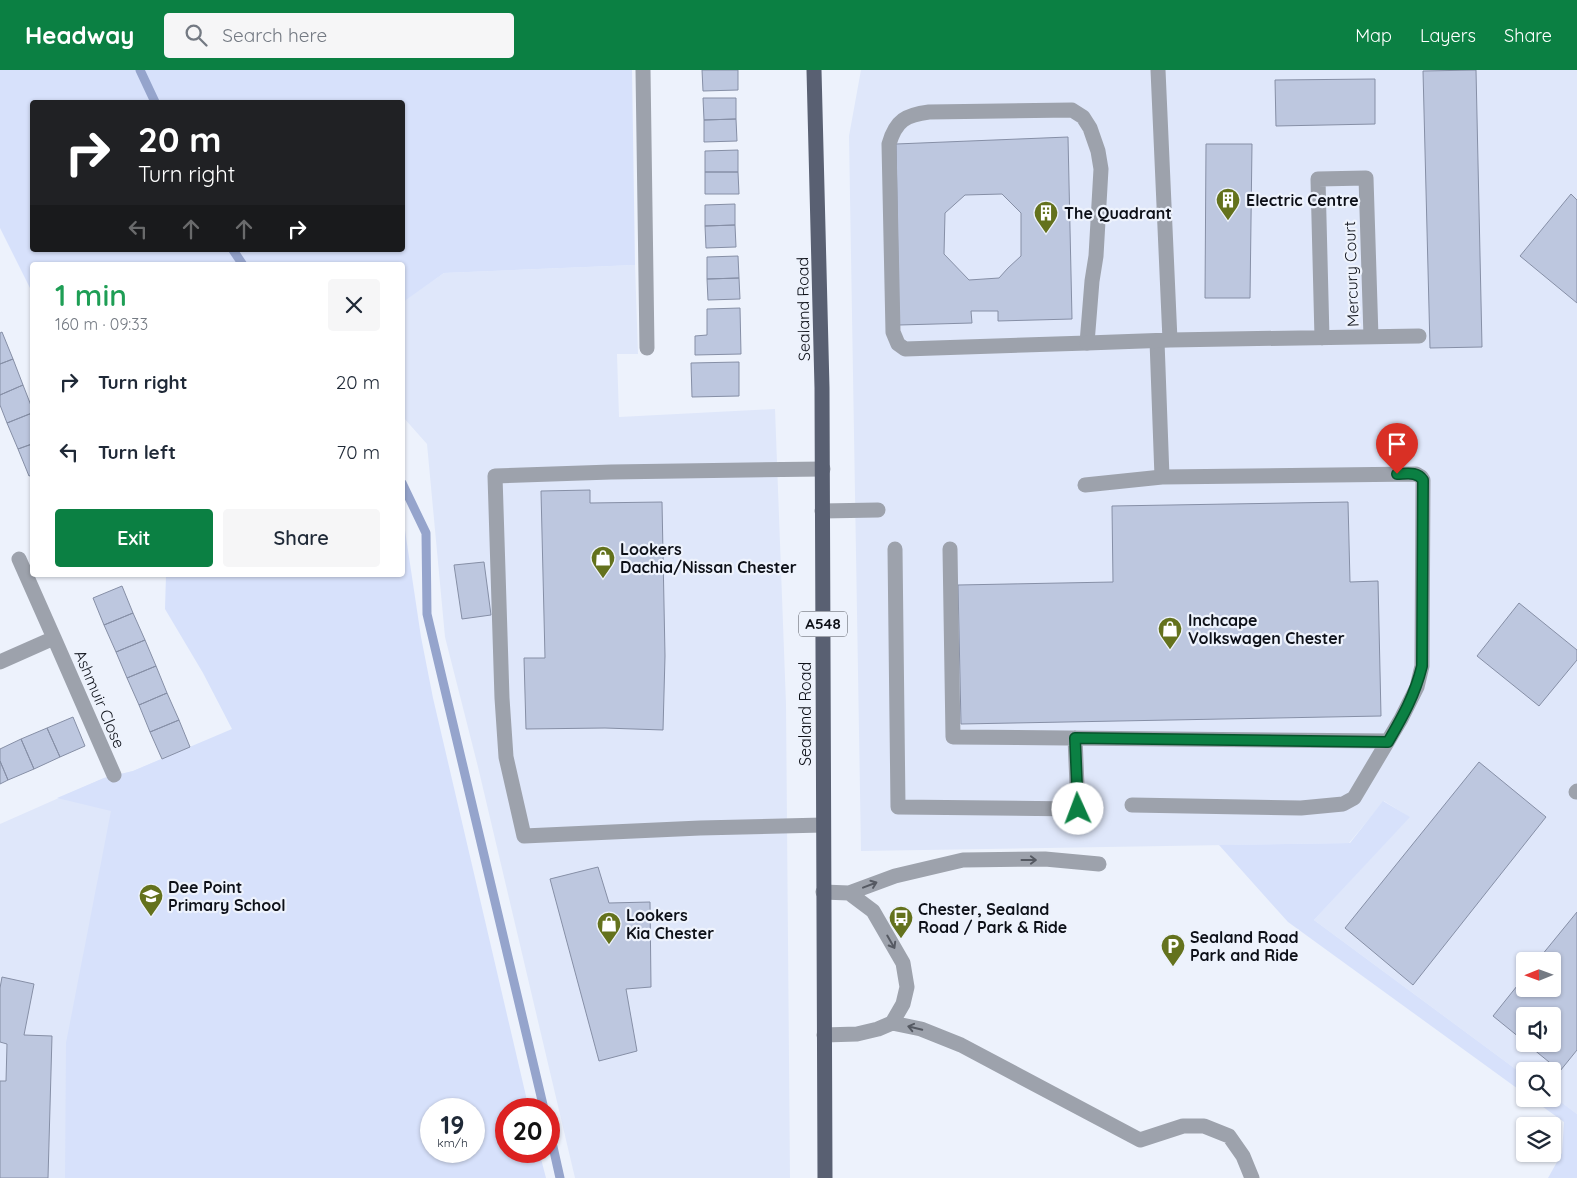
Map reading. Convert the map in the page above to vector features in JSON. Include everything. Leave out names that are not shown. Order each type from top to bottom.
[{"type":"main road","name":"Sealand Road","points":[[814,70],[823,469],[825,1178]]},
{"type":"street","points":[[643,70],[647,348]]},
{"type":"street","points":[[1158,70],[1164,341],[1162,476]]},
{"type":"street","name":"Mercury Court","points":[[1087,343],[1096,256],[1102,168],[1090,128],[1083,117],[1072,110],[929,112],[917,114],[900,122],[893,130],[889,144],[893,332],[898,344],[905,349],[1419,336]]},
{"type":"street","name":"Mercury Court","points":[[1322,338],[1318,178],[1366,178],[1371,337]]},
{"type":"street","points":[[823,469],[495,476],[502,698],[506,756],[524,836],[700,828],[823,825]]},
{"type":"street","points":[[1086,485],[1162,476],[1416,474],[1421,476],[1423,480],[1422,666],[1417,687],[1401,719],[1354,798],[1343,804],[1301,808],[1132,805]]},
{"type":"street","points":[[822,511],[878,510]]},
{"type":"street","points":[[895,549],[898,807],[1078,809],[1075,738]]},
{"type":"street","points":[[950,549],[953,737],[1388,742]]},
{"type":"street","name":"Ashmuir Close","points":[[19,559],[114,775]]},
{"type":"street","name":"Ashmuir Close","points":[[0,662],[54,638]]},
{"type":"street","points":[[823,892],[849,893],[895,876],[963,860],[1045,860],[1099,864]]},
{"type":"street","points":[[849,893],[873,911],[903,963],[907,987],[903,1004],[892,1023]]},
{"type":"street","points":[[824,1035],[857,1034],[878,1029],[892,1023],[921,1029],[961,1045],[1140,1140],[1183,1126],[1204,1126],[1230,1136],[1243,1156],[1252,1178]]},
{"type":"shaded area","points":[[0,70],[632,70],[635,265],[444,273],[405,301],[405,262],[30,262],[30,288],[0,228]]},
{"type":"shaded area","points":[[861,70],[1577,70],[1577,1114],[1561,1102],[1561,1062],[1516,1062],[1516,1069],[1314,920],[1409,817],[1384,801],[1349,843],[861,851],[849,136]]},
{"type":"shaded area","points":[[635,265],[638,354],[617,354],[619,417],[775,409],[786,704],[790,1178],[575,1178],[560,1114],[560,1098],[556,1098],[478,767],[445,637],[427,444],[405,419],[405,300],[444,273]]},
{"type":"shaded area","points":[[405,530],[421,637],[433,698],[526,1098],[495,1098],[495,1163],[542,1163],[546,1178],[65,1178],[66,1043],[111,811],[57,798],[104,778],[133,771],[232,729],[203,673],[165,609],[166,577],[405,577]]},
{"type":"shaded area","name":"Dee Point Primary School","points":[[190,747],[347,1178],[0,1178],[0,824],[104,778],[133,771]]},
{"type":"shaded area","points":[[1383,801],[1410,817],[1314,920],[1516,1069],[1516,1087],[1288,922],[1219,845],[1350,843]]},
{"type":"shaded area","points":[[1561,1102],[1577,1114],[1577,1178],[1548,1178],[1557,1162],[1561,1162],[1564,1122],[1561,1117],[1557,1117],[1543,1107],[1561,1107]]},
{"type":"building","points":[[702,70],[738,70],[738,90],[703,91]]},
{"type":"building","points":[[1476,70],[1482,347],[1430,348],[1423,71]]},
{"type":"building","points":[[1375,79],[1375,124],[1276,126],[1275,80]]},
{"type":"building","points":[[703,98],[736,98],[736,119],[704,120]]},
{"type":"building","points":[[736,119],[737,141],[704,142],[704,120]]},
{"type":"building","name":"The Quadrant","points":[[1068,137],[1072,319],[998,321],[998,311],[971,311],[972,323],[899,325],[896,144]],"holes":[[[1002,194],[1021,213],[1021,256],[999,278],[969,280],[944,254],[945,213],[965,195]]]},
{"type":"building","name":"Electric Centre","points":[[1206,144],[1252,144],[1250,298],[1205,298]]},
{"type":"building","points":[[738,150],[738,172],[705,172],[705,151]]},
{"type":"building","points":[[705,172],[738,172],[739,194],[705,194]]},
{"type":"building","points":[[1571,194],[1577,200],[1577,303],[1520,256]]},
{"type":"building","points":[[735,204],[735,225],[705,226],[705,205]]},
{"type":"building","points":[[735,225],[736,247],[706,248],[705,226]]},
{"type":"building","points":[[738,256],[739,278],[707,279],[707,257]]},
{"type":"building","points":[[739,278],[740,299],[708,300],[707,279]]},
{"type":"building","points":[[740,308],[741,354],[695,355],[695,336],[707,335],[707,309]]},
{"type":"building","points":[[2,332],[13,359],[0,364],[0,333]]},
{"type":"building","points":[[13,359],[23,385],[0,395],[0,364]]},
{"type":"building","points":[[739,362],[739,396],[692,397],[691,363]]},
{"type":"building","points":[[23,385],[30,403],[30,414],[7,423],[0,405],[0,395]]},
{"type":"building","points":[[30,414],[30,445],[18,449],[7,423]]},
{"type":"building","points":[[30,445],[30,476],[29,476],[18,449]]},
{"type":"building","name":"Lookers Dachia/Nissan Chester","points":[[590,490],[590,503],[662,502],[665,656],[663,730],[605,728],[526,729],[524,658],[545,658],[541,491]]},
{"type":"building","name":"Inchcape Volkswagen Chester","points":[[1348,502],[1350,582],[1378,581],[1381,716],[961,724],[958,585],[1113,582],[1112,506]]},
{"type":"building","points":[[484,562],[491,615],[462,619],[454,565]]},
{"type":"building","points":[[122,586],[133,613],[104,625],[93,598]]},
{"type":"building","points":[[1519,603],[1577,650],[1577,660],[1539,706],[1477,656]]},
{"type":"building","points":[[133,613],[145,640],[116,652],[104,625]]},
{"type":"building","points":[[145,640],[156,666],[127,678],[116,652]]},
{"type":"building","points":[[156,666],[167,693],[139,705],[127,678]]},
{"type":"building","points":[[167,693],[179,720],[150,732],[139,705]]},
{"type":"building","points":[[73,717],[85,746],[60,757],[47,728]]},
{"type":"building","points":[[179,720],[190,747],[162,759],[150,732]]},
{"type":"building","points":[[47,728],[60,757],[34,769],[21,739]]},
{"type":"building","points":[[21,739],[34,769],[8,780],[0,761],[0,749]]},
{"type":"building","points":[[0,761],[8,780],[0,784]]},
{"type":"building","points":[[1479,762],[1546,817],[1413,985],[1345,928]]},
{"type":"building","name":"Lookers Kia Chester","points":[[598,867],[609,903],[650,902],[651,987],[626,989],[637,1051],[599,1061],[550,879]]},
{"type":"building","points":[[1577,912],[1577,1050],[1561,1070],[1561,1062],[1549,1062],[1537,1052],[1561,1052],[1561,1007],[1516,1007],[1516,1035],[1493,1016],[1516,987],[1516,998],[1561,998],[1561,952],[1544,952]]},
{"type":"building","points":[[2,977],[34,984],[24,1035],[52,1036],[48,1178],[0,1178],[0,1081],[6,1081],[7,1044],[0,1042],[0,988]]},
{"type":"waterway","points":[[140,70],[154,100]]},
{"type":"waterway","points":[[234,252],[241,262]]},
{"type":"waterway","points":[[405,489],[426,533],[427,614],[541,1098]]},
{"type":"waterway","points":[[557,1163],[560,1178]]},
{"type":"place","name":"Electric Centre","points":[[1228,221]]},
{"type":"place","name":"The Quadrant","points":[[1046,234]]},
{"type":"place","name":"Lookers Dachia/Nissan Chester","points":[[603,579]]},
{"type":"place","name":"Inchcape Volkswagen Chester","points":[[1170,650]]},
{"type":"place","name":"Dee Point Primary School","points":[[151,917]]},
{"type":"place","name":"Chester, Sealand Road / Park & Ride","points":[[901,939]]},
{"type":"place","name":"Lookers Kia Chester","points":[[609,945]]},
{"type":"place","name":"Sealand Road Park and Ride","points":[[1173,967]]},
{"type":"route","points":[[1078,809],[1075,738],[1388,742],[1417,687],[1422,666],[1423,480],[1421,476],[1416,474],[1397,474]]}]
